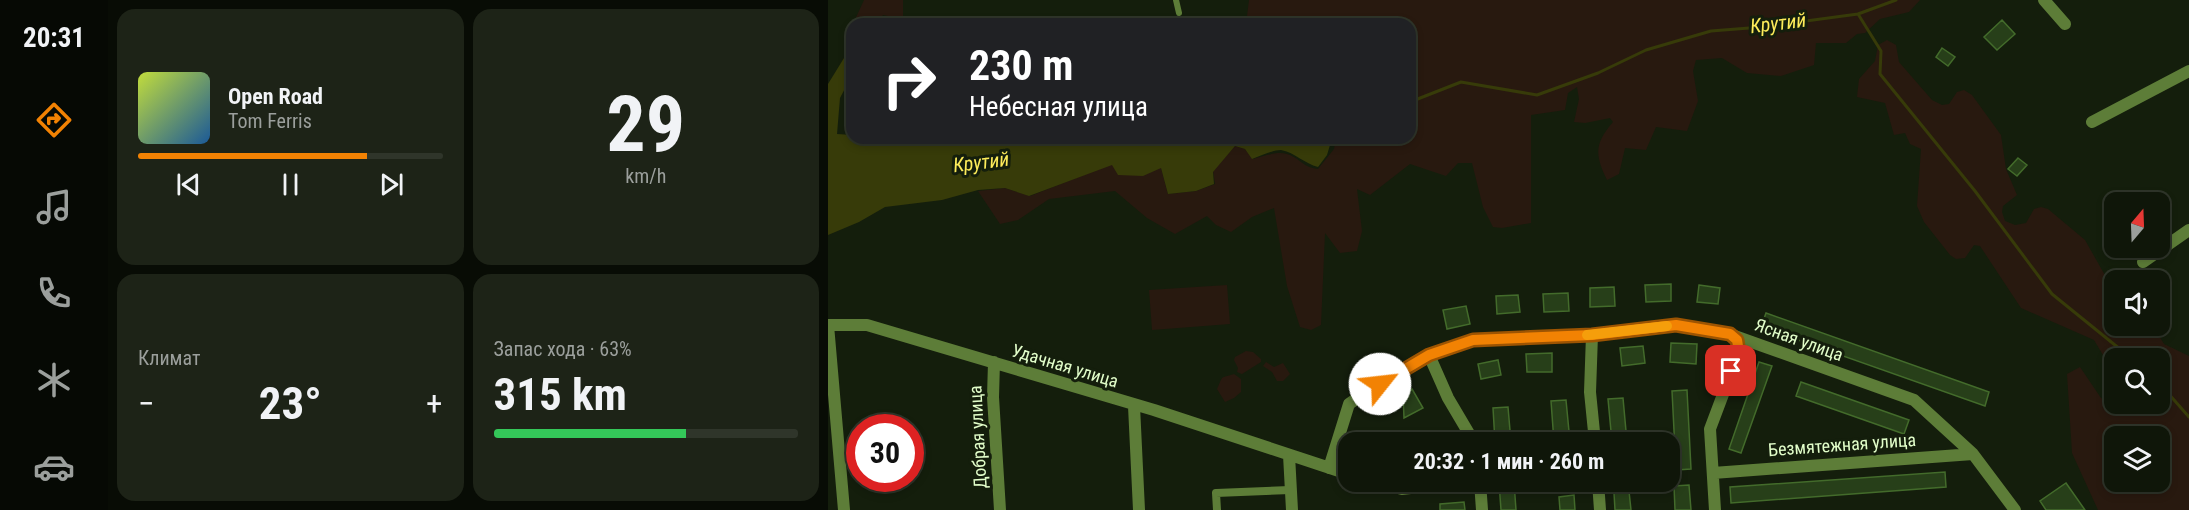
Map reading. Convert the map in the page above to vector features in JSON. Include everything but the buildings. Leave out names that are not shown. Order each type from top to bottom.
[{"type":"street","points":[[2044,0],[2065,24]]},
{"type":"street","points":[[2092,122],[2189,71]]},
{"type":"street","points":[[2142,262],[2189,230]]},
{"type":"street","points":[[828,325],[844,510]]},
{"type":"street","name":"Удачная улица","points":[[828,325],[867,325],[1134,406],[1154,410],[1338,471]]},
{"type":"street","name":"Ясная улица","points":[[1329,468],[1349,404],[1429,355],[1473,340],[1592,335],[1676,325],[1730,334],[1914,400],[1973,454],[2015,510]]},
{"type":"street","points":[[1716,510],[1710,429],[1739,352],[1737,340],[1730,334]]},
{"type":"street","points":[[1592,335],[1590,392],[1594,432]]},
{"type":"street","points":[[1429,355],[1448,398],[1468,432]]},
{"type":"street","name":"Добрая улица","points":[[994,362],[993,397],[1000,510]]},
{"type":"street","points":[[1134,406],[1139,510]]},
{"type":"street","name":"Безмятежная улица","points":[[1713,473],[1973,454]]},
{"type":"street","points":[[1289,455],[1292,510]]},
{"type":"street","points":[[1217,510],[1216,493],[1290,490]]},
{"type":"street","points":[[1481,492],[1482,510]]},
{"type":"street","points":[[1599,492],[1600,510]]},
{"type":"lane","points":[[1176,0],[1179,13]]},
{"type":"shaded area","points":[[864,0],[903,0],[903,18],[883,15],[881,18],[856,18]]},
{"type":"shaded area","points":[[1249,0],[1920,0],[1909,12],[1880,19],[1865,33],[1857,34],[1846,43],[1816,43],[1814,65],[1781,76],[1747,73],[1722,58],[1696,60],[1693,71],[1698,101],[1687,131],[1656,127],[1646,150],[1625,148],[1619,174],[1607,180],[1600,163],[1598,150],[1602,137],[1613,122],[1610,118],[1585,123],[1574,122],[1579,99],[1577,87],[1568,93],[1565,110],[1531,115],[1531,223],[1502,228],[1493,227],[1483,207],[1472,163],[1458,163],[1446,176],[1410,164],[1370,195],[1357,189],[1362,231],[1357,251],[1340,253],[1325,233],[1321,325],[1311,330],[1300,327],[1287,286],[1274,208],[1252,217],[1231,232],[1216,225],[1207,216],[1175,234],[1147,218],[1115,191],[1049,199],[1018,220],[1000,224],[978,191],[1005,188],[1030,196],[1112,164],[1161,168],[1168,194],[1196,191],[1215,184],[1213,171],[1235,146],[1245,149],[1253,159],[1283,153],[1318,169],[1334,149],[1335,144],[1416,144],[1416,18],[1247,18]]},
{"type":"shaded area","points":[[1887,40],[1896,45],[1899,62],[1932,100],[1942,105],[1949,104],[1957,92],[1964,90],[1972,95],[2001,135],[2006,169],[2017,195],[2003,206],[2005,221],[2015,225],[2026,223],[2034,209],[2041,207],[2048,209],[2085,240],[2104,274],[2104,336],[2159,336],[2164,344],[2189,356],[2189,510],[2098,510],[2072,453],[2067,374],[2080,367],[2104,400],[2104,414],[2170,414],[2170,348],[2104,348],[2104,357],[2094,340],[2021,308],[1980,246],[1974,245],[1965,258],[1956,259],[1950,255],[1924,222],[1917,206],[1921,149],[1910,144],[1905,133],[1894,135],[1885,103],[1857,97],[1859,79],[1875,61],[1878,45]]},
{"type":"shaded area","points":[[1227,285],[1230,324],[1152,330],[1149,290]]},
{"type":"shaded area","points":[[1246,351],[1253,352],[1261,359],[1261,362],[1242,374],[1237,372],[1238,368],[1234,360]]},
{"type":"shaded area","points":[[1266,362],[1274,367],[1283,363],[1290,374],[1283,381],[1277,381],[1272,372],[1263,366]]},
{"type":"shaded area","points":[[1234,374],[1241,379],[1241,392],[1225,402],[1217,389],[1222,378]]},
{"type":"water","points":[[846,55],[846,86],[840,98],[837,134],[846,135],[846,144],[1330,145],[1327,155],[1318,167],[1281,150],[1252,159],[1245,149],[1235,146],[1213,172],[1214,184],[1196,191],[1168,194],[1161,168],[1143,176],[1118,175],[1112,165],[1029,196],[1005,188],[978,190],[942,200],[885,207],[859,222],[828,235],[828,84]]},
{"type":"waterway","points":[[1858,14],[1896,0]]},
{"type":"waterway","name":"Крутий","points":[[1416,100],[1461,82],[1537,95],[1598,73],[1646,50],[1711,31],[1762,27],[1858,14],[1881,51],[1880,74],[1975,191],[2052,294],[2119,348]]},
{"type":"waterway","name":"Крутий","points":[[2170,395],[2189,417]]},
{"type":"slow traffic","points":[[1587,335],[1667,326]]},
{"type":"route","points":[[1380,384],[1429,355],[1473,340],[1592,335],[1676,325],[1730,334],[1737,340],[1739,352],[1731,371]]}]
